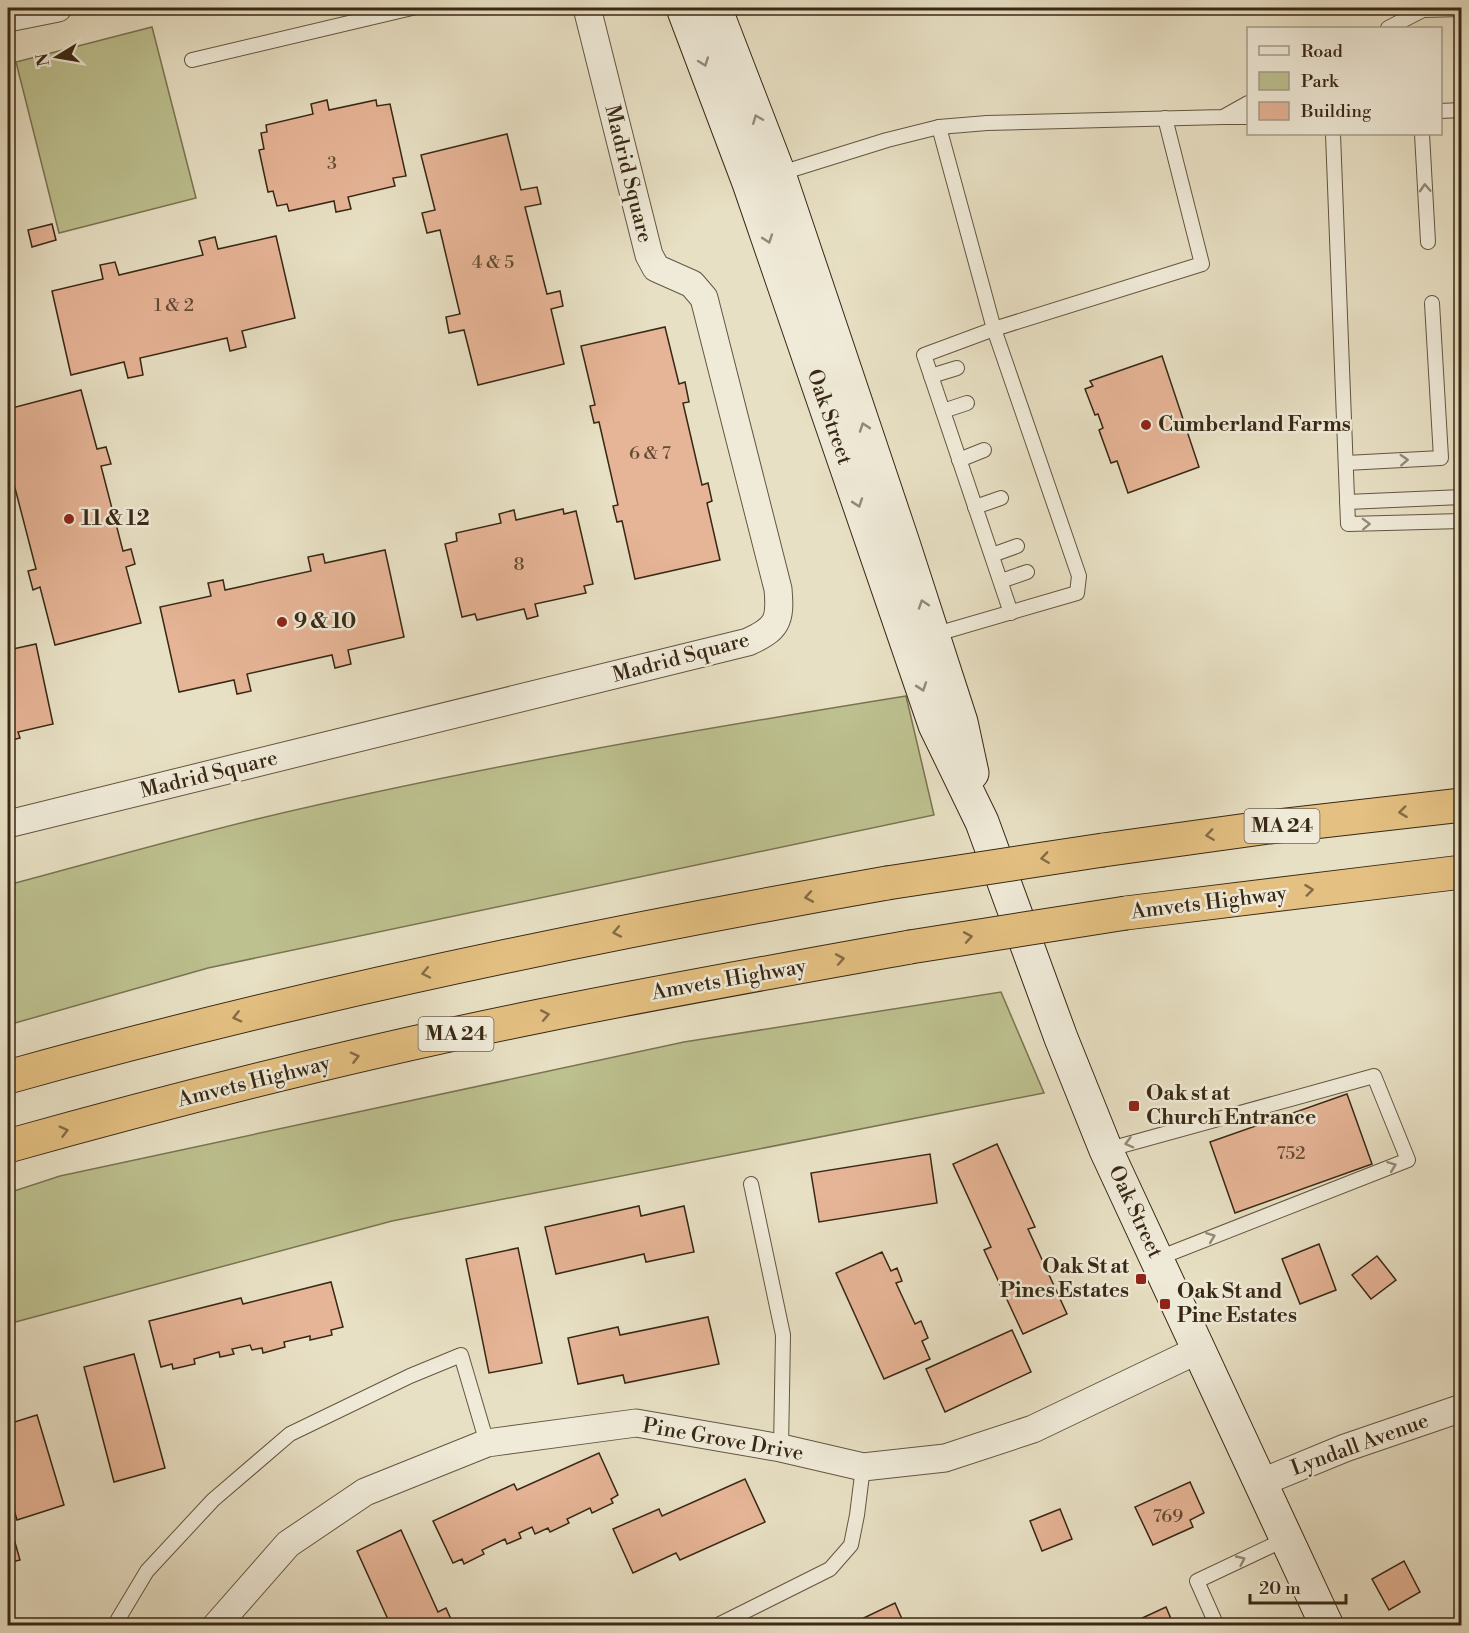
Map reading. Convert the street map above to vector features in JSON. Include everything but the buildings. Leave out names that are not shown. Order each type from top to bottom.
[{"type":"highway","name":"MA 24","points":[[8,1077],[378,983],[702,915],[887,883],[1103,850],[1269,827],[1461,805]]},
{"type":"highway","name":"Amvets Highway","points":[[8,1146],[224,1089],[516,1021],[714,982],[910,947],[1126,914],[1461,872]]},
{"type":"main road","name":"Oak Street","points":[[683,8],[764,178],[933,635],[961,722],[982,822]]},
{"type":"main road","name":"Oak Street","points":[[716,8],[764,178],[935,725],[982,822],[1061,1038],[1106,1150],[1326,1626]]},
{"type":"street","points":[[8,18],[58,8]]},
{"type":"street","name":"Madrid Square","points":[[8,824],[748,642],[767,634],[776,621],[780,606],[778,589],[704,298],[692,284],[656,268],[649,255],[586,8]]},
{"type":"street","name":"Pine Grove Drive","points":[[216,1626],[288,1544],[355,1498],[487,1443],[636,1423],[781,1448],[863,1467],[945,1458],[1033,1429],[1198,1350]]},
{"type":"street","name":"Lyndall Avenue","points":[[1260,1483],[1345,1448],[1461,1408]]},
{"type":"lane","points":[[192,60],[412,8]]},
{"type":"lane","points":[[1390,27],[1423,10],[1461,9]]},
{"type":"lane","points":[[1223,117],[1247,104]]},
{"type":"lane","points":[[1442,111],[1461,110]]},
{"type":"lane","points":[[764,178],[887,140],[939,127],[987,123],[1247,117]]},
{"type":"lane","points":[[1011,613],[924,355],[994,330],[1202,264],[1165,118]]},
{"type":"lane","points":[[933,635],[1077,593],[1079,576],[1068,559],[1009,390],[939,127]]},
{"type":"lane","points":[[1333,135],[1348,524],[1461,521]]},
{"type":"lane","points":[[1422,135],[1428,242]]},
{"type":"lane","points":[[1346,463],[1440,458],[1432,303]]},
{"type":"lane","points":[[931,376],[957,368]]},
{"type":"lane","points":[[943,411],[967,403]]},
{"type":"lane","points":[[959,460],[984,450]]},
{"type":"lane","points":[[1347,502],[1461,497]]},
{"type":"lane","points":[[975,507],[1001,498]]},
{"type":"lane","points":[[992,555],[1017,546]]},
{"type":"lane","points":[[1000,581],[1027,572]]},
{"type":"lane","points":[[1106,1150],[1374,1076],[1408,1160],[1156,1259]]},
{"type":"lane","points":[[751,1184],[783,1335],[781,1448]]},
{"type":"lane","points":[[114,1626],[147,1571],[213,1500],[290,1434],[300,1429],[410,1376],[461,1355],[487,1443]]},
{"type":"lane","points":[[717,1626],[830,1569],[851,1545],[863,1467]]},
{"type":"lane","points":[[1217,1626],[1197,1581],[1286,1539]]},
{"type":"green space","points":[[152,27],[196,198],[59,233],[16,62]]},
{"type":"green space","points":[[906,696],[934,815],[208,968],[8,1025],[8,885],[226,827],[418,783],[662,737]]},
{"type":"green space","points":[[1001,992],[1044,1093],[392,1221],[8,1324],[8,1193],[60,1176],[684,1042]]},
{"type":"place","name":"Cumberland Farms","points":[[1146,425]]},
{"type":"place","name":"11 & 12","points":[[69,519]]},
{"type":"place","name":"9 & 10","points":[[282,622]]},
{"type":"place","name":"Oak st at Church Entrance","points":[[1134,1106]]},
{"type":"place","name":"Oak St at Pines Estates","points":[[1141,1279]]},
{"type":"place","name":"Oak St and Pine Estates","points":[[1165,1304]]}]
